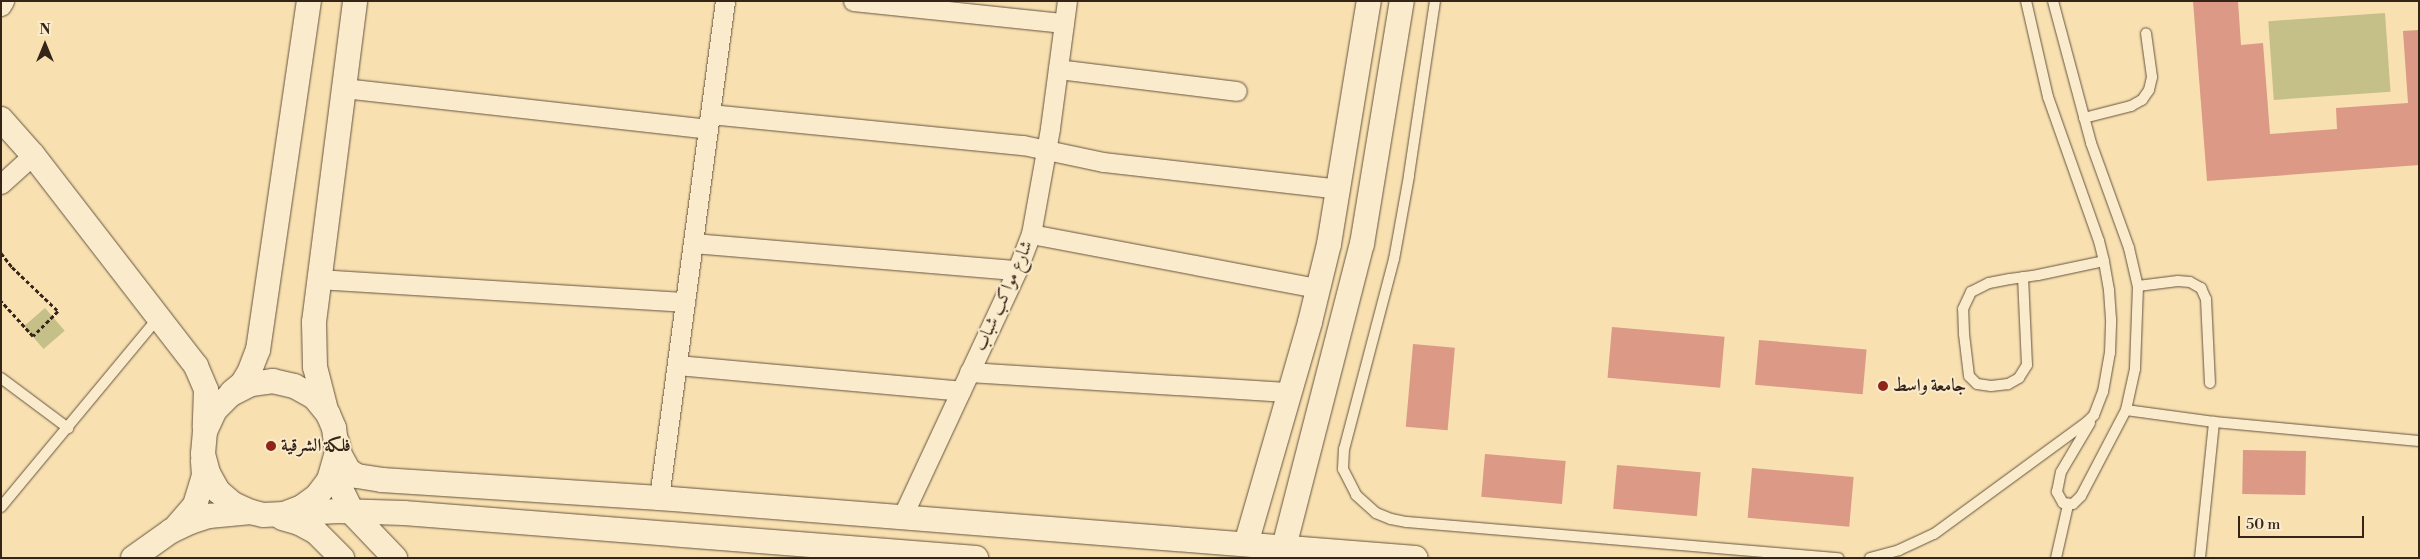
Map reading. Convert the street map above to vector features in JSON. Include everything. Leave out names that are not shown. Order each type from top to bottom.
[{"type":"street","points":[[1,6],[4,1]]},
{"type":"street","points":[[309,1],[258,350],[249,373],[242,384],[215,410],[204,442],[208,473],[218,490],[233,504],[305,525],[316,532],[342,558]]},
{"type":"street","points":[[355,1],[318,279],[313,348],[318,385],[328,414],[336,452],[339,485],[351,511],[388,551]]},
{"type":"street","points":[[659,498],[725,1]]},
{"type":"street","points":[[854,1],[1064,23]]},
{"type":"street","name":"شارع مواكب شباب","points":[[902,517],[1017,270],[1031,234],[1046,152],[1067,1]]},
{"type":"street","points":[[1246,544],[1318,288],[1339,189],[1369,1]]},
{"type":"street","points":[[1284,547],[1362,244],[1402,1]]},
{"type":"street","points":[[1058,69],[1237,91]]},
{"type":"street","points":[[344,88],[709,122],[1023,145],[1046,152],[1103,162],[1339,189]]},
{"type":"street","points":[[1,119],[33,156],[196,366],[204,380],[207,409],[204,442],[204,476],[195,505],[171,531],[133,558]]},
{"type":"street","points":[[1,184],[33,156]]},
{"type":"street","points":[[1031,234],[1318,288]]},
{"type":"street","points":[[693,243],[1017,270]]},
{"type":"street","points":[[318,279],[685,302]]},
{"type":"street","points":[[677,365],[961,391]]},
{"type":"street","points":[[969,372],[1290,392]]},
{"type":"street","points":[[231,394],[251,384],[273,381],[294,386],[314,397],[328,414]]},
{"type":"street","points":[[336,452],[349,470],[369,479],[659,498],[1416,558]]},
{"type":"street","points":[[266,514],[302,507],[317,496],[329,480],[336,452]]},
{"type":"street","points":[[171,531],[209,516],[351,511],[394,513],[807,551],[976,558]]},
{"type":"street","points":[[388,551],[369,528],[368,518],[378,513],[394,513]]},
{"type":"lane","points":[[1435,1],[1396,252],[1344,449],[1343,469],[1356,495],[1376,513],[1391,519],[1407,522],[1839,558]]},
{"type":"lane","points":[[2026,1],[2048,97],[2099,241],[2110,299],[2110,353],[2102,392],[2094,415],[2068,457],[2058,484],[2059,498],[2068,504],[2076,502],[2081,496],[2126,410],[2136,361],[2138,286],[2129,248],[2084,118],[2053,1]]},
{"type":"lane","points":[[2084,118],[2131,106],[2142,100],[2149,90],[2152,77],[2146,33]]},
{"type":"lane","points":[[2023,277],[2026,365],[2019,378],[2008,384],[1991,386],[1977,384],[1969,376],[1964,334],[1963,309],[1971,292],[1989,282],[2104,261]]},
{"type":"lane","points":[[2138,286],[2178,281],[2190,282],[2201,288],[2206,299],[2210,383]]},
{"type":"lane","points":[[1,507],[158,318]]},
{"type":"lane","points":[[1,378],[68,428]]},
{"type":"lane","points":[[2126,410],[2214,422],[2419,441]]},
{"type":"lane","points":[[1870,558],[1899,550],[1934,534],[2094,415]]},
{"type":"lane","points":[[2200,558],[2214,422]]},
{"type":"lane","points":[[2056,558],[2068,504]]},
{"type":"path","points":[[1,253],[12,267],[58,311],[33,336],[1,301]]},
{"type":"shaded area","points":[[2385,13],[2391,92],[2274,100],[2268,21]]},
{"type":"shaded area","points":[[45,308],[65,331],[44,349],[24,326]]},
{"type":"building","points":[[2193,1],[2238,1],[2241,45],[2263,43],[2270,134],[2337,129],[2336,108],[2408,103],[2403,31],[2419,30],[2419,165],[2207,181]]},
{"type":"building","points":[[1612,327],[1725,337],[1720,388],[1608,378]]},
{"type":"building","points":[[1759,340],[1867,349],[1863,394],[1755,385]]},
{"type":"building","points":[[1413,344],[1455,348],[1448,430],[1406,427]]},
{"type":"building","points":[[2243,450],[2306,451],[2305,495],[2242,494]]},
{"type":"building","points":[[1485,454],[1566,461],[1562,504],[1481,497]]},
{"type":"building","points":[[1617,465],[1701,472],[1697,516],[1613,509]]},
{"type":"building","points":[[1752,468],[1854,477],[1849,527],[1748,518]]},
{"type":"place","name":"جامعة واسط","points":[[1883,386]]},
{"type":"place","name":"فلكة الشرقية","points":[[271,446]]}]
